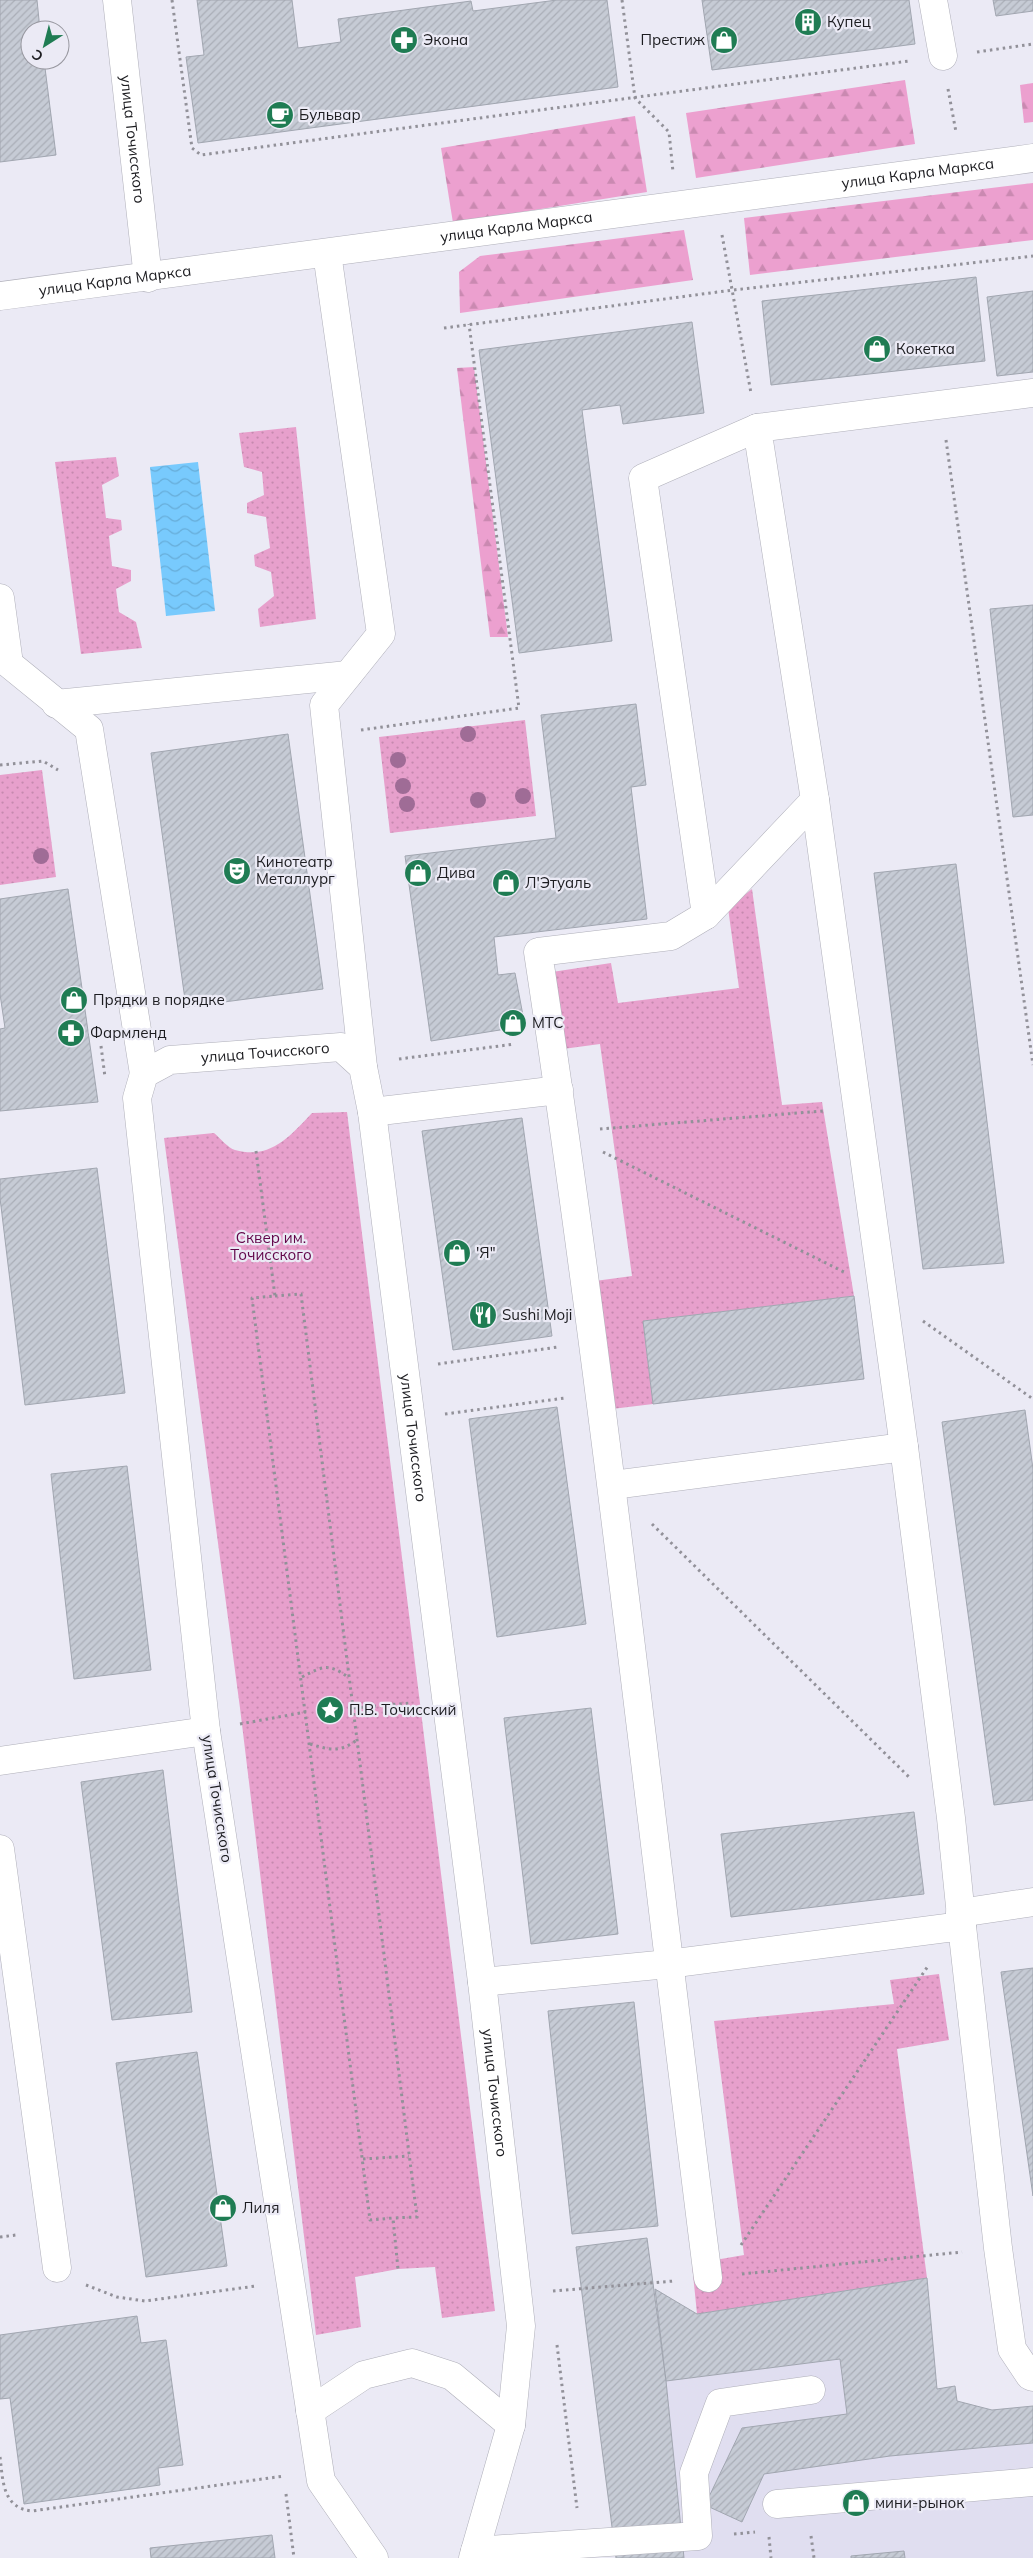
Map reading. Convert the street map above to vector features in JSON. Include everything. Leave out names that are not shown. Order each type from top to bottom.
[{"type":"street","name":"улица Точисского","points":[[117,0],[148,278]]},
{"type":"street","points":[[932,0],[943,56]]},
{"type":"street","name":"улица Карла Маркса","points":[[0,296],[148,278],[1033,158]]},
{"type":"street","points":[[327,254],[381,634],[324,705],[363,1067]]},
{"type":"street","points":[[706,915],[642,478],[757,428],[1033,393]]},
{"type":"street","points":[[757,428],[815,800],[904,1447],[951,1818],[959,1922],[998,2248],[1012,2348],[1030,2376],[1033,2377]]},
{"type":"street","points":[[0,598],[9,664],[89,729],[144,1074]]},
{"type":"street","points":[[56,704],[348,675]]},
{"type":"street","points":[[714,2277],[668,1964],[613,1485],[552,1039],[538,952],[671,936],[706,915],[815,800]]},
{"type":"street","name":"улица Точисского","points":[[374,2558],[321,2482],[206,1731],[137,1098],[144,1074],[170,1060],[341,1047],[363,1067],[372,1112],[482,1982],[521,2326],[511,2425],[474,2554]]},
{"type":"street","points":[[372,1112],[559,1090]]},
{"type":"street","points":[[613,1485],[904,1447]]},
{"type":"street","points":[[0,1761],[206,1731]]},
{"type":"street","points":[[0,1849],[57,2268]]},
{"type":"street","points":[[482,1982],[668,1964],[959,1922],[1033,1902]]},
{"type":"street","points":[[310,2411],[364,2375],[412,2363],[452,2376],[511,2425]]},
{"type":"street","points":[[474,2554],[582,2543],[698,2536],[694,2473],[720,2402],[811,2390]]},
{"type":"street","points":[[777,2504],[1033,2482]]},
{"type":"path","points":[[172,0],[192,148],[201,155],[1033,44]]},
{"type":"path","points":[[622,0],[634,98],[669,132],[677,206]]},
{"type":"path","points":[[943,56],[962,168]]},
{"type":"path","points":[[715,202],[733,290],[757,428]]},
{"type":"path","points":[[444,328],[733,290],[1033,256]]},
{"type":"path","points":[[355,731],[519,708],[469,324]]},
{"type":"path","points":[[941,405],[1033,1065]]},
{"type":"path","points":[[399,1059],[552,1039]]},
{"type":"path","points":[[398,1049],[405,1107]]},
{"type":"path","points":[[565,1132],[857,1108]]},
{"type":"path","points":[[565,1132],[882,1291],[1033,1399]]},
{"type":"path","points":[[256,1151],[275,1296]]},
{"type":"path","points":[[301,1294],[417,2217],[370,2220],[302,1677],[252,1298],[301,1294]]},
{"type":"path","points":[[437,1364],[593,1342]]},
{"type":"path","points":[[436,1354],[439,1372]]},
{"type":"path","points":[[444,1414],[600,1394]]},
{"type":"path","points":[[443,1405],[446,1423]]},
{"type":"path","points":[[613,1485],[951,1818]]},
{"type":"path","points":[[302,1677],[321,1667],[334,1668],[349,1678]]},
{"type":"path","points":[[354,1708],[418,1702]]},
{"type":"path","points":[[206,1731],[306,1712]]},
{"type":"path","points":[[310,1744],[331,1750],[347,1748],[358,1740]]},
{"type":"path","points":[[714,2277],[959,1922]]},
{"type":"path","points":[[363,2159],[409,2156]]},
{"type":"path","points":[[393,2218],[398,2269]]},
{"type":"path","points":[[550,2292],[998,2248]]},
{"type":"path","points":[[57,2268],[101,2292],[145,2301],[259,2286]]},
{"type":"path","points":[[556,2340],[582,2543]]},
{"type":"path","points":[[0,2457],[5,2494],[9,2501],[23,2510],[284,2476]]},
{"type":"path","points":[[768,2531],[771,2558]]},
{"type":"path","points":[[698,2536],[760,2532]]},
{"type":"shaded area","name":"мини-рынок","points":[[840,2359],[847,2414],[957,2401],[972,2449],[1033,2443],[1033,2558],[684,2558],[666,2381]]},
{"type":"green space","points":[[905,80],[915,144],[696,178],[686,113]]},
{"type":"green space","points":[[1033,83],[1033,122],[1024,123],[1020,85]]},
{"type":"green space","points":[[635,116],[647,192],[453,223],[441,148]]},
{"type":"green space","points":[[1033,183],[1033,240],[750,275],[744,218]]},
{"type":"green space","points":[[684,230],[693,280],[460,313],[459,272],[480,256]]},
{"type":"green space","points":[[474,367],[508,637],[490,637],[457,368]]},
{"type":"green space","points":[[296,427],[316,619],[260,627],[258,609],[274,596],[271,572],[255,566],[254,555],[270,548],[266,517],[247,513],[247,503],[264,495],[262,472],[244,467],[239,433]]},
{"type":"green space","points":[[116,457],[119,476],[102,485],[106,518],[121,520],[122,530],[109,536],[112,566],[131,570],[131,581],[116,589],[119,612],[136,622],[142,648],[81,654],[55,462]]},
{"type":"green space","points":[[525,720],[536,816],[390,833],[379,737]]},
{"type":"green space","points":[[42,770],[56,877],[0,885],[0,775]]},
{"type":"green space","points":[[752,889],[782,1105],[822,1102],[854,1296],[643,1321],[653,1404],[612,1409],[595,1281],[632,1276],[600,1044],[563,1049],[552,972],[611,963],[618,1003],[739,988],[728,908]]},
{"type":"green space","name":"Сквер им. Точисского","points":[[347,1112],[495,2311],[442,2318],[435,2267],[398,2269],[355,2277],[361,2327],[316,2335],[240,1708],[164,1138],[214,1133],[232,1149],[259,1152],[279,1144],[312,1113]]},
{"type":"green space","points":[[939,1974],[949,2040],[897,2049],[927,2278],[697,2314],[692,2264],[744,2255],[714,2021],[894,2004],[890,1980]]},
{"type":"water","points":[[198,462],[215,611],[166,616],[150,467]]},
{"type":"building","points":[[0,0],[37,0],[39,20],[20,20],[20,70],[45,70],[56,155],[0,162]]},
{"type":"building","points":[[197,0],[292,0],[298,48],[341,42],[338,19],[471,1],[473,11],[557,0],[607,0],[618,87],[198,143],[186,57],[204,55]]},
{"type":"building","name":"Купец","points":[[702,0],[909,0],[915,44],[712,70]]},
{"type":"building","points":[[993,0],[1033,0],[1033,11],[996,16]]},
{"type":"building","points":[[976,277],[985,361],[771,385],[762,301]]},
{"type":"building","points":[[1033,291],[1033,372],[997,376],[987,297]]},
{"type":"building","points":[[692,322],[704,413],[623,424],[620,405],[582,410],[612,641],[519,653],[479,350]]},
{"type":"building","points":[[1033,605],[1033,815],[1013,817],[990,609]]},
{"type":"building","points":[[636,704],[646,785],[631,787],[647,919],[494,937],[498,975],[515,973],[525,1026],[431,1041],[405,856],[556,838],[541,715]]},
{"type":"building","name":"Кинотеатр Металлург","points":[[288,734],[323,989],[186,1007],[151,753]]},
{"type":"building","points":[[956,864],[1004,1263],[923,1269],[874,873]]},
{"type":"building","points":[[68,889],[98,1102],[0,1111],[0,1029],[5,1028],[0,994],[0,899]]},
{"type":"building","points":[[522,1118],[552,1336],[453,1350],[422,1131]]},
{"type":"building","points":[[97,1168],[125,1393],[25,1405],[0,1198],[0,1179]]},
{"type":"building","points":[[854,1296],[864,1379],[653,1404],[643,1321]]},
{"type":"building","points":[[557,1407],[586,1624],[497,1637],[469,1419]]},
{"type":"building","points":[[1025,1410],[1033,1469],[1033,1800],[994,1805],[942,1422]]},
{"type":"building","points":[[127,1466],[151,1670],[74,1679],[51,1474]]},
{"type":"building","points":[[591,1708],[618,1934],[531,1944],[504,1718]]},
{"type":"building","points":[[163,1770],[192,2012],[112,2020],[81,1782]]},
{"type":"building","points":[[914,1812],[924,1894],[731,1917],[721,1834]]},
{"type":"building","points":[[1033,1968],[1033,2196],[1001,1972]]},
{"type":"building","points":[[634,2002],[658,2226],[572,2234],[548,2011]]},
{"type":"building","points":[[197,2052],[227,2266],[146,2277],[116,2063]]},
{"type":"building","points":[[647,2238],[666,2381],[684,2558],[616,2558],[576,2247]]},
{"type":"building","points":[[927,2278],[937,2389],[955,2386],[957,2401],[992,2410],[1033,2406],[1033,2443],[890,2456],[764,2474],[742,2522],[705,2505],[742,2428],[847,2414],[840,2359],[666,2381],[655,2289],[697,2314]]},
{"type":"building","points":[[137,2316],[141,2343],[166,2340],[183,2465],[158,2468],[160,2485],[24,2504],[10,2398],[0,2399],[0,2335]]},
{"type":"building","points":[[272,2535],[275,2558],[151,2558],[150,2548]]},
{"type":"building","points":[[904,2551],[905,2558],[851,2558],[851,2556]]},
{"type":"place","name":"Купец","points":[[808,22]]},
{"type":"place","name":"Экона","points":[[404,40]]},
{"type":"place","name":"Престиж","points":[[724,40]]},
{"type":"place","name":"Бульвар","points":[[280,115]]},
{"type":"place","name":"Кокетка","points":[[877,349]]},
{"type":"place","name":"Кинотеатр Металлург","points":[[237,871]]},
{"type":"place","name":"Дива","points":[[418,873]]},
{"type":"place","name":"Л'Этуаль","points":[[506,883]]},
{"type":"place","name":"Прядки в порядке","points":[[74,1000]]},
{"type":"place","name":"МТС","points":[[513,1023]]},
{"type":"place","name":"Фармленд","points":[[71,1033]]},
{"type":"place","name":"'Я\"","points":[[457,1253]]},
{"type":"place","name":"Sushi Moji","points":[[483,1315]]},
{"type":"place","name":"П.В. Точисский","points":[[330,1710]]},
{"type":"place","name":"Лиля","points":[[223,2208]]},
{"type":"place","name":"мини-рынок","points":[[856,2503]]}]
